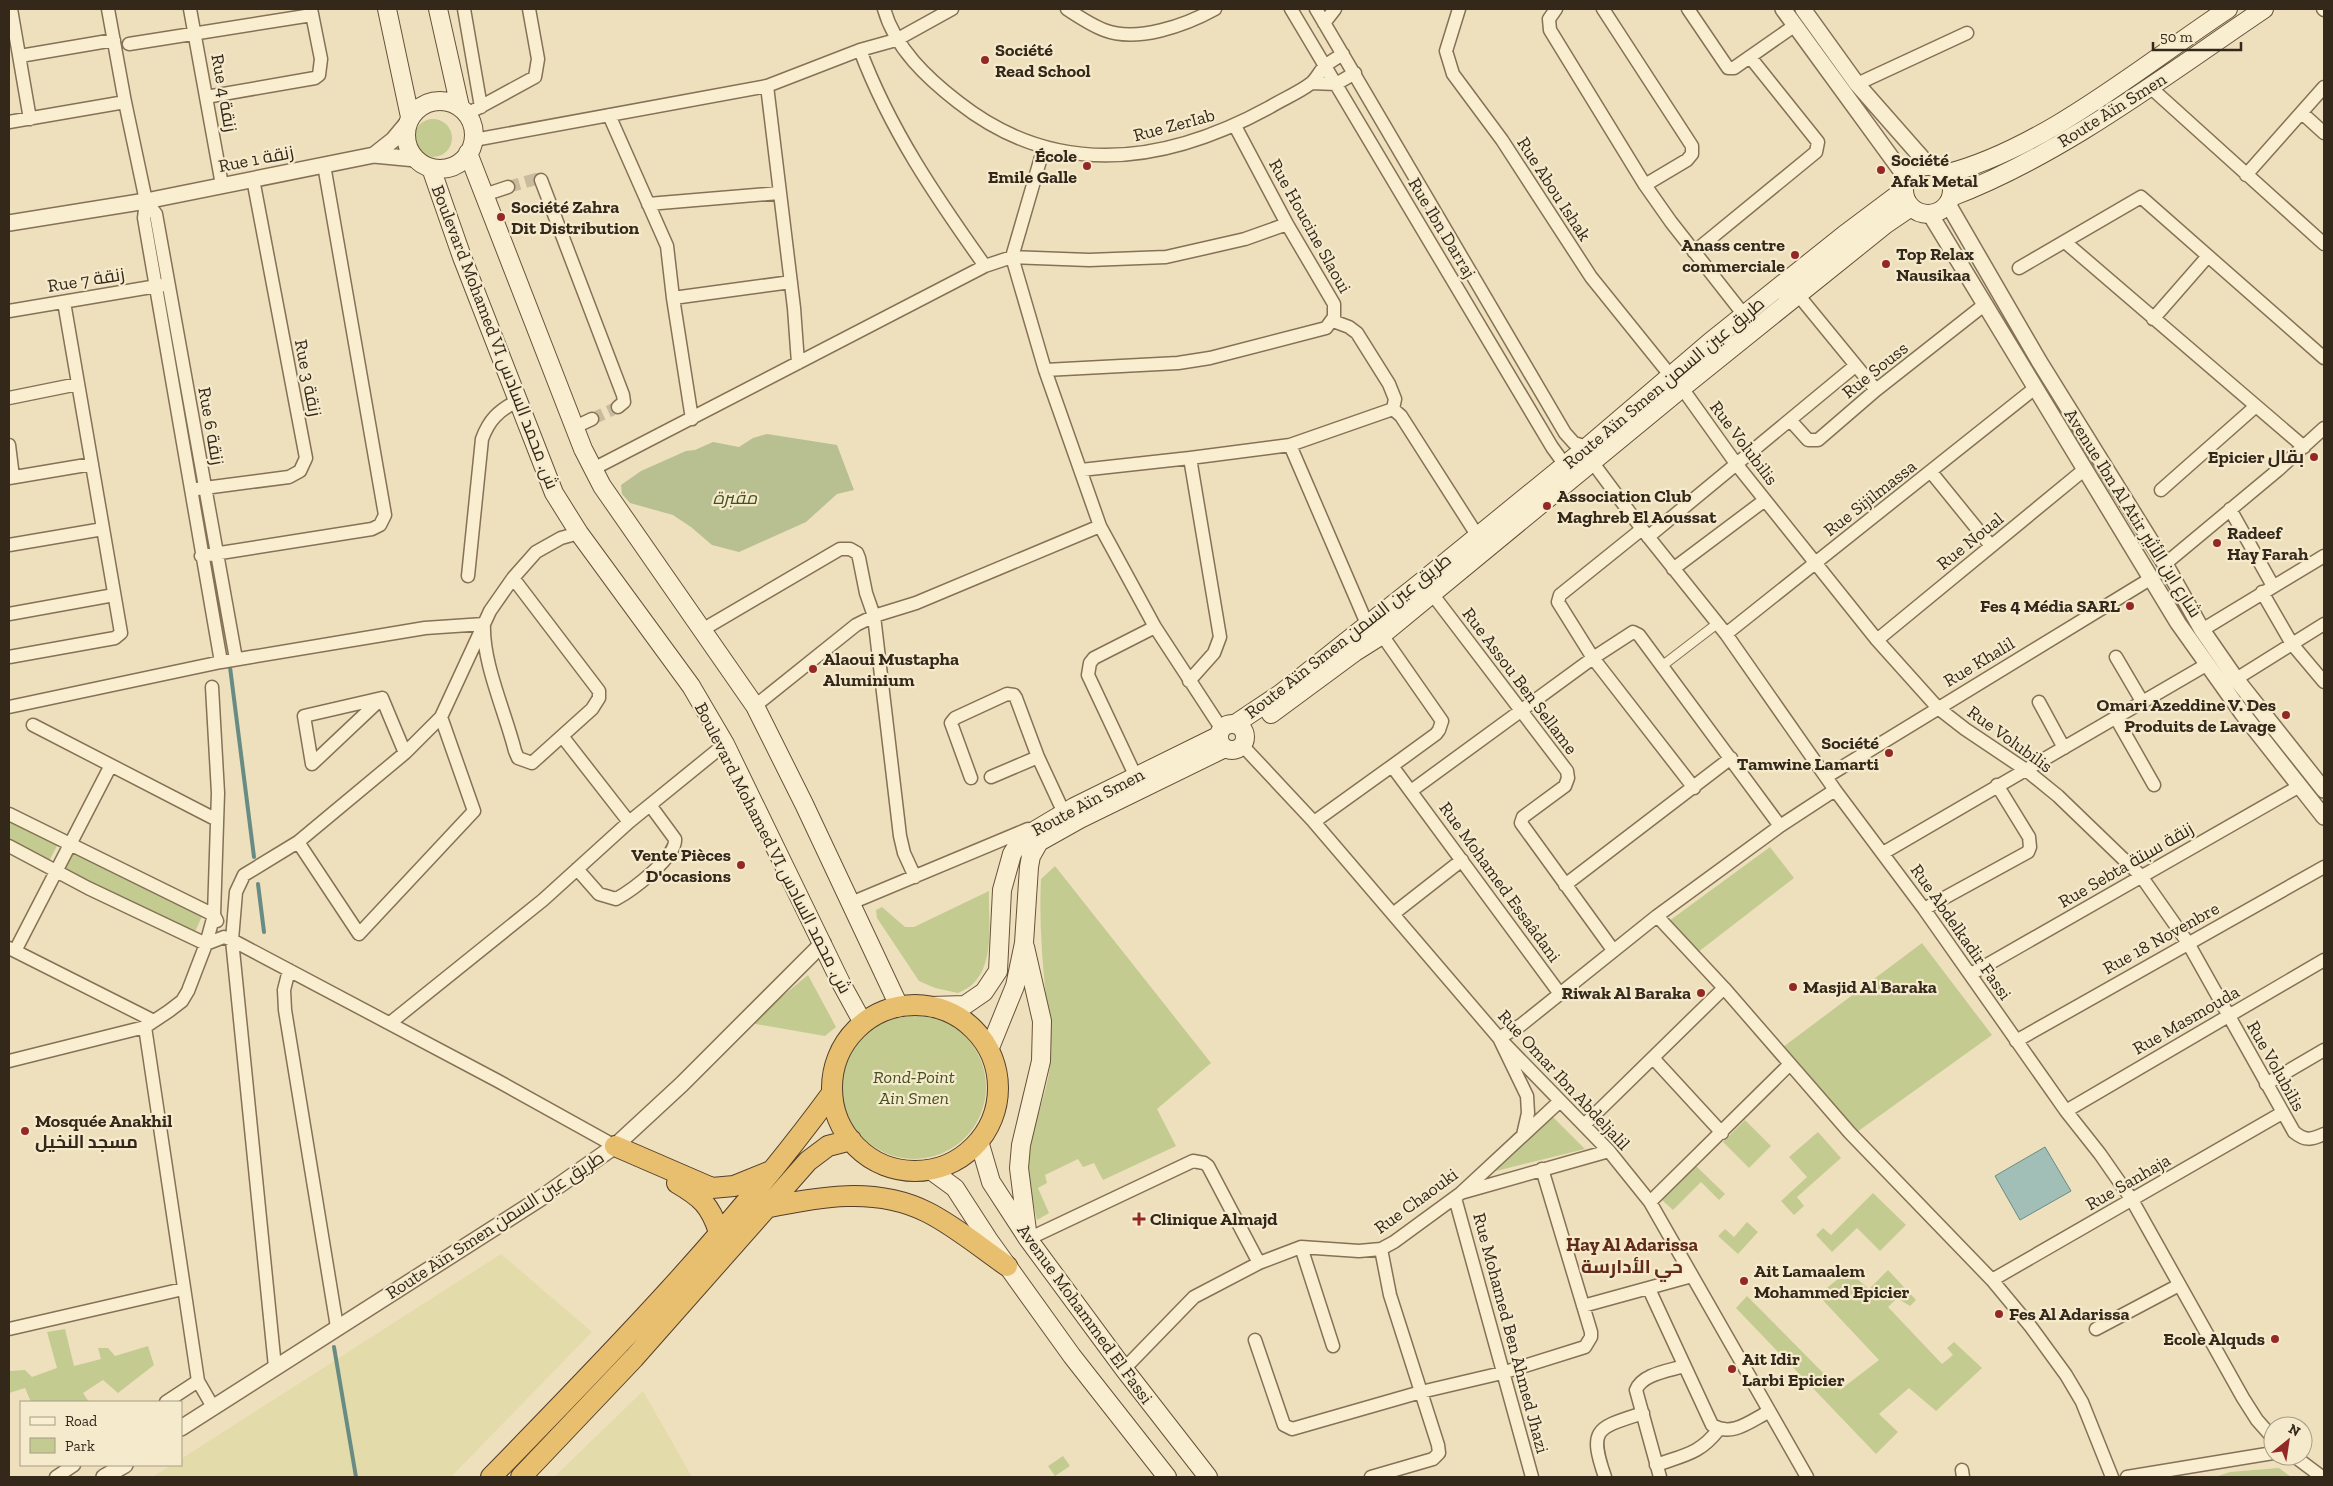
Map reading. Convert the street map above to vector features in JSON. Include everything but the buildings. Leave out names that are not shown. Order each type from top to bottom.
[{"type":"highway","points":[[899,1006],[930,1006],[950,1012],[964,1020],[978,1034],[989,1050],[997,1075],[998,1097],[991,1122],[979,1141],[955,1160],[929,1169],[906,1170],[886,1165],[868,1156],[851,1140],[838,1120],[832,1093],[833,1074],[839,1054],[847,1039],[863,1023],[880,1012],[899,1006]]},
{"type":"highway","points":[[491,1477],[562,1405],[775,1169],[832,1093]]},
{"type":"highway","points":[[521,1477],[634,1358],[765,1208],[817,1153],[828,1146],[851,1140]]},
{"type":"highway","points":[[615,1146],[712,1188],[734,1186],[775,1169]]},
{"type":"highway","points":[[615,1146],[696,1194],[713,1213],[719,1232]]},
{"type":"highway","points":[[765,1208],[815,1198],[851,1195],[892,1200],[927,1212],[1007,1266]]},
{"type":"main road","points":[[387,9],[409,120],[407,143],[416,159],[431,168],[452,167],[461,162],[471,147],[474,129],[470,110],[438,9]]},
{"type":"main road","name":"Route Aïn Smen","points":[[1938,170],[1986,161],[2051,128],[2228,9]]},
{"type":"main road","name":"Route Aïn Smen","points":[[1949,200],[2024,164],[2150,88],[2264,9]]},
{"type":"main road","points":[[409,120],[422,106],[433,101],[444,101],[470,110]]},
{"type":"main road","points":[[471,147],[484,195],[593,469],[602,486],[755,706],[899,1006]]},
{"type":"main road","name":"Boulevard Mohamed VI ش. محمد السادس","points":[[431,168],[462,257],[554,492],[579,533],[691,686],[725,744],[841,983],[863,1023]]},
{"type":"main road","points":[[1917,170],[1938,170],[1951,184],[1949,200],[1939,212],[1930,214],[1918,212],[1911,207],[1906,185],[1917,170]]},
{"type":"main road","name":"Route Aïn Smen طريق عين السمن","points":[[1231,735],[1292,700],[1355,652],[1382,635],[1433,595],[1590,455],[1670,375],[1906,185]]},
{"type":"main road","name":"Route Aïn Smen طريق عين السمن","points":[[1231,735],[1565,465],[1590,455],[1682,388],[1799,296],[1886,224],[1911,207]]},
{"type":"main road","name":"Route Aïn Smen","points":[[930,1006],[965,1005],[977,999],[998,971],[1002,890],[1012,854],[1022,838],[1057,816],[1136,777],[1231,735]]},
{"type":"main road","name":"Route Aïn Smen","points":[[989,1050],[1015,986],[1024,943],[1028,874],[1031,856],[1039,842],[1231,735]]},
{"type":"main road","points":[[1024,943],[1042,1021],[1041,1061],[1021,1145],[1019,1168],[1020,1194],[1028,1239]]},
{"type":"main road","name":"Avenue Mohammed El Fassi","points":[[979,1141],[991,1182],[1028,1239],[1124,1369],[1208,1477]]},
{"type":"main road","name":"Avenue Mohammed El Fassi","points":[[929,1169],[955,1188],[1007,1266],[1072,1356],[1167,1477]]},
{"type":"street","points":[[11,9],[30,119]]},
{"type":"street","name":"Rue 6 زنقة","points":[[108,9],[146,201],[144,218],[162,285],[204,489],[236,660]]},
{"type":"street","name":"Rue 4 زنقة","points":[[190,9],[222,184]]},
{"type":"street","points":[[464,9],[470,110],[536,77],[538,59],[529,9]]},
{"type":"street","name":"Rue ZerIab","points":[[884,9],[896,40],[944,92],[978,118],[1044,147],[1082,155],[1125,156],[1166,150],[1236,126],[1312,83],[1324,66],[1343,54]]},
{"type":"street","points":[[471,147],[609,115],[767,86],[860,50],[896,40],[952,9]]},
{"type":"street","points":[[1067,9],[1106,31],[1128,34],[1164,30],[1196,20],[1215,9]]},
{"type":"street","name":"Rue Ibn Darraj","points":[[1291,9],[1515,386],[1565,465]]},
{"type":"street","name":"Rue Ibn Darraj","points":[[1316,9],[1436,210],[1565,433],[1574,443],[1590,455]]},
{"type":"street","points":[[1324,23],[1335,9]]},
{"type":"street","name":"Rue Abou Ishak","points":[[1459,9],[1446,51],[1453,74],[1502,140],[1591,277],[1670,375]]},
{"type":"street","points":[[1556,9],[1549,19],[1550,30],[1645,185],[1694,252],[1744,315]]},
{"type":"street","points":[[1603,9],[1692,146],[1692,154],[1687,160],[1645,185]]},
{"type":"street","points":[[1688,9],[1725,67],[1734,68],[1794,26]]},
{"type":"street","points":[[1783,9],[1906,185]]},
{"type":"street","points":[[1807,10],[1857,84],[1938,170]]},
{"type":"street","points":[[129,44],[195,35],[311,12],[321,59],[319,75],[315,78],[206,97]]},
{"type":"street","points":[[1857,84],[1967,33]]},
{"type":"street","points":[[20,56],[114,40]]},
{"type":"street","points":[[860,50],[875,90],[896,131],[985,266]]},
{"type":"street","points":[[1694,252],[1816,152],[1818,146],[1818,142],[1750,57]]},
{"type":"street","points":[[1312,83],[1336,84],[1355,73]]},
{"type":"street","points":[[767,86],[791,282],[798,363]]},
{"type":"street","points":[[2246,175],[2324,87]]},
{"type":"street","points":[[2150,88],[2324,244]]},
{"type":"street","points":[[9,122],[125,102]]},
{"type":"street","points":[[2302,113],[2324,133]]},
{"type":"street","points":[[609,115],[667,246],[692,419]]},
{"type":"street","points":[[374,155],[393,140],[409,120]]},
{"type":"street","name":"Rue Houcine Slaoui","points":[[1045,370],[1195,360],[1324,329],[1333,321],[1336,311],[1334,304],[1287,224],[1236,126]]},
{"type":"street","points":[[1012,257],[1044,147]]},
{"type":"street","points":[[374,155],[416,159]]},
{"type":"street","name":"Rue 1 زنقة","points":[[9,223],[146,201],[222,184],[374,155]]},
{"type":"street","points":[[202,556],[372,529],[380,525],[385,515],[324,165]]},
{"type":"street","name":"Rue 3 زنقة","points":[[190,490],[289,477],[300,471],[306,458],[253,179]]},
{"type":"street","points":[[541,180],[623,395],[624,402],[618,407]]},
{"type":"street","points":[[484,195],[508,187]]},
{"type":"street","points":[[648,204],[779,193]]},
{"type":"street","points":[[2020,268],[2141,197],[2324,358]]},
{"type":"street","name":"Avenue Ibn Al Atir شارع ابن الأثير","points":[[1949,200],[2044,369],[2165,564],[2202,630],[2236,679],[2324,790]]},
{"type":"street","points":[[1418,221],[1436,210]]},
{"type":"street","name":"Avenue Ibn Al Atir شارع ابن الأثير","points":[[1930,214],[2150,579],[2206,665],[2298,787],[2324,817]]},
{"type":"street","points":[[593,469],[985,266],[1012,257],[1089,260],[1166,257],[1245,239],[1287,224]]},
{"type":"street","points":[[2064,242],[2304,448]]},
{"type":"street","points":[[2153,319],[2208,256]]},
{"type":"street","name":"Rue Omar Ibn Abdeljalil","points":[[1012,257],[1045,370],[1100,526],[1155,628],[1189,681],[1231,735],[1314,822],[1499,1038],[1609,1151],[1650,1202],[1806,1477]]},
{"type":"street","points":[[673,298],[791,282]]},
{"type":"street","name":"Rue 6 زنقة","points":[[162,285],[190,490],[221,662]]},
{"type":"street","name":"Rue 7 زنقة","points":[[9,311],[162,285]]},
{"type":"street","points":[[1799,296],[1876,390]]},
{"type":"street","points":[[9,657],[120,636],[122,629],[114,595],[64,302]]},
{"type":"street","name":"Rue Souss","points":[[1790,420],[1808,440],[1814,441],[1984,305]]},
{"type":"street","points":[[1080,470],[1290,445],[1391,409],[1395,399],[1389,384],[1357,333],[1349,326],[1333,321]]},
{"type":"street","name":"Rue Souss","points":[[1593,658],[1560,608],[1558,602],[1560,595],[1737,464],[1855,366]]},
{"type":"street","points":[[1515,386],[1532,375]]},
{"type":"street","points":[[9,398],[78,384]]},
{"type":"street","name":"Rue Volubilis","points":[[1682,388],[1737,464],[1815,563],[1877,640],[1938,708],[1965,729],[2026,770],[2058,796],[2141,876],[2188,943],[2294,1132],[2302,1138],[2310,1140],[2324,1134]]},
{"type":"street","name":"Rue Sijilmassa","points":[[1726,634],[2035,388]]},
{"type":"street","points":[[468,576],[482,439],[500,410],[517,401]]},
{"type":"street","points":[[2162,490],[2256,406]]},
{"type":"street","points":[[1391,409],[1401,416],[1477,535]]},
{"type":"street","points":[[575,427],[592,419]]},
{"type":"street","points":[[2165,564],[2304,448],[2324,428]]},
{"type":"street","points":[[9,445],[11,477],[92,464]]},
{"type":"street","points":[[1290,445],[1367,624]]},
{"type":"street","name":"Rue Abdelkadir Fassi","points":[[1590,455],[1645,533],[1718,623],[1835,790],[1924,909],[2066,1111],[2100,1154],[2132,1200],[2242,1398],[2263,1427]]},
{"type":"street","points":[[1189,681],[1214,653],[1220,637],[1190,458]]},
{"type":"street","name":"Rue Noual","points":[[1877,640],[2085,469]]},
{"type":"street","points":[[1930,472],[1991,546]]},
{"type":"street","points":[[1673,569],[1765,500]]},
{"type":"street","points":[[2230,509],[2292,644],[2324,682]]},
{"type":"street","points":[[755,706],[856,625],[874,616],[916,603],[1100,526]]},
{"type":"street","points":[[9,545],[103,529]]},
{"type":"street","points":[[275,1367],[228,938],[240,880],[252,868],[298,842],[405,753],[441,717],[490,611],[513,578],[527,561],[547,545],[579,533]]},
{"type":"street","points":[[702,630],[840,549],[850,549],[857,553],[866,593],[874,616],[895,802],[904,853],[915,877]]},
{"type":"street","points":[[2202,630],[2324,556]]},
{"type":"street","points":[[484,624],[488,657],[518,758],[532,763],[592,710],[599,698],[599,691],[513,578]]},
{"type":"street","name":"Rue Khalil","points":[[1826,777],[2150,579]]},
{"type":"street","points":[[9,614],[114,595]]},
{"type":"street","name":"Rue Assou Ben Sellame","points":[[1433,595],[1568,775],[1565,786],[1523,817],[1521,823],[1613,950]]},
{"type":"street","points":[[1662,666],[1718,623]]},
{"type":"street","points":[[9,707],[221,662],[425,628],[484,624]]},
{"type":"street","points":[[2236,679],[2324,624]]},
{"type":"street","points":[[1136,777],[1088,675],[1088,669],[1094,658],[1155,628]]},
{"type":"street","points":[[1411,791],[1520,710],[1630,632],[1639,634],[1780,826]]},
{"type":"street","points":[[1314,822],[1439,730],[1442,721],[1382,635]]},
{"type":"street","points":[[2116,657],[2143,703]]},
{"type":"street","points":[[1593,658],[1694,788]]},
{"type":"street","points":[[1883,853],[2206,665]]},
{"type":"street","points":[[9,1061],[150,1024],[182,1001],[188,992],[206,944],[214,915],[218,793],[212,687]]},
{"type":"street","points":[[851,903],[1057,816],[1038,757],[1014,695],[1007,694],[955,718],[951,722],[971,778]]},
{"type":"street","points":[[382,698],[405,753]]},
{"type":"street","points":[[382,698],[368,711],[312,764],[304,716],[382,698]]},
{"type":"street","points":[[2038,702],[2064,748]]},
{"type":"street","points":[[298,842],[359,934],[474,810],[441,717]]},
{"type":"street","points":[[2116,718],[2154,786]]},
{"type":"street","points":[[33,725],[110,767],[217,820]]},
{"type":"street","points":[[562,736],[629,822]]},
{"type":"street","points":[[390,1023],[543,900],[629,822],[725,744]]},
{"type":"street","points":[[991,777],[1038,757]]},
{"type":"street","points":[[1565,885],[1731,758]]},
{"type":"street","name":"Rue Mohamed Essaâdani","points":[[1392,766],[1560,994]]},
{"type":"street","points":[[110,767],[57,872],[12,949],[150,1024]]},
{"type":"street","points":[[1924,909],[2028,852],[2030,846],[2028,837],[1998,785]]},
{"type":"street","name":"Rue Sebta زنقة سبتة","points":[[1971,974],[2298,787]]},
{"type":"street","points":[[1523,1135],[1528,1113],[1527,1096],[1499,1038],[1521,1025],[1656,916],[1780,826],[1835,790]]},
{"type":"street","points":[[577,869],[599,894],[616,899],[627,893],[661,864],[673,852],[675,839],[672,832],[650,805]]},
{"type":"street","points":[[9,814],[70,846],[214,915],[228,938],[390,1023],[615,1146]]},
{"type":"street","points":[[9,846],[57,872],[206,944],[228,938]]},
{"type":"street","points":[[1393,914],[1462,860]]},
{"type":"street","name":"Rue 18 Novenbre","points":[[2016,1041],[2324,867]]},
{"type":"street","points":[[1656,916],[1724,988],[1901,1188],[1992,1280],[2066,1375],[2095,1430],[2112,1477]]},
{"type":"street","name":"Route Aïn Smen طريق عين السمن","points":[[182,1427],[541,1198],[615,1146],[665,1101],[823,943]]},
{"type":"street","name":"Rue Masmouda","points":[[2066,1111],[2324,960]]},
{"type":"street","points":[[289,970],[284,1001],[337,1327]]},
{"type":"street","points":[[1584,1124],[1724,988]]},
{"type":"street","points":[[150,1024],[183,1289],[198,1381],[213,1407]]},
{"type":"street","points":[[2266,1084],[2324,1050]]},
{"type":"street","points":[[1653,1058],[1722,1133]]},
{"type":"street","points":[[1650,1202],[1790,1064]]},
{"type":"street","name":"Rue Chaouki","points":[[1124,1369],[1194,1297],[1259,1263],[1300,1247],[1342,1251],[1381,1249],[1394,1242],[1458,1195],[1560,1101]]},
{"type":"street","name":"Rue Sanhaja","points":[[1992,1280],[2282,1113]]},
{"type":"street","points":[[1458,1195],[1609,1151]]},
{"type":"street","points":[[1028,1239],[1193,1161],[1198,1161],[1208,1166],[1259,1263]]},
{"type":"street","points":[[1255,1340],[1284,1425],[1287,1428],[1297,1429],[1421,1392],[1502,1373],[1585,1346],[1591,1337],[1588,1321],[1542,1169]]},
{"type":"street","name":"Rue Mohamed Ben Ahmed Jhazi","points":[[1458,1195],[1502,1373],[1532,1477]]},
{"type":"street","points":[[1300,1247],[1333,1346]]},
{"type":"street","points":[[1371,1477],[1433,1459],[1439,1453],[1390,1295],[1381,1249]]},
{"type":"street","points":[[1582,1306],[1692,1276]]},
{"type":"street","points":[[2096,1329],[2179,1285]]},
{"type":"street","points":[[9,1329],[183,1289]]},
{"type":"street","points":[[1650,1289],[1705,1415],[1712,1425],[1719,1429],[1735,1430],[1768,1412]]},
{"type":"street","points":[[1684,1366],[1645,1378],[1639,1384],[1637,1398],[1643,1413],[1658,1471],[1708,1444],[1719,1429]]},
{"type":"street","points":[[168,1401],[198,1381]]},
{"type":"street","points":[[1605,1477],[1596,1448],[1599,1432],[1606,1426],[1643,1413]]},
{"type":"street","points":[[2127,1477],[2192,1473],[2263,1455]]},
{"type":"street","points":[[56,1477],[72,1466]]},
{"type":"street","points":[[104,1477],[122,1466]]},
{"type":"street","points":[[2307,1466],[2322,1477]]},
{"type":"shaded area","points":[[501,1254],[592,1332],[451,1477],[152,1477],[170,1466],[182,1466],[182,1458]]},
{"type":"shaded area","points":[[643,1391],[692,1477],[554,1477]]},
{"type":"green space","points":[[433,119],[447,124],[452,138],[447,152],[433,157],[419,152],[414,138],[419,124]]},
{"type":"green space","name":"مقبرة","points":[[767,434],[837,445],[854,490],[837,494],[806,522],[739,552],[712,545],[673,515],[630,503],[622,494],[621,485],[641,471],[686,451],[695,450],[713,442],[739,447],[753,438]]},
{"type":"green space","points":[[9,818],[58,844],[46,867],[9,846]]},
{"type":"green space","points":[[1770,847],[1794,878],[1693,956],[1669,921]]},
{"type":"green space","points":[[75,850],[203,914],[194,934],[62,875]]},
{"type":"green space","points":[[1055,866],[1211,1063],[1157,1109],[1176,1146],[1103,1180],[1094,1163],[1083,1167],[1078,1159],[1045,1175],[1047,1183],[1038,1188],[1049,1213],[1037,1220],[1030,1183],[1029,1164],[1033,1133],[1046,1089],[1051,1048],[1042,953],[1041,879]]},
{"type":"green space","points":[[989,891],[989,935],[985,963],[980,976],[971,986],[958,993],[935,988],[919,981],[877,918],[876,910],[882,907],[905,927],[914,927]]},
{"type":"green space","points":[[1922,943],[1992,1035],[1857,1132],[1783,1047]]},
{"type":"green space","points":[[808,975],[836,1027],[825,1036],[750,1023]]},
{"type":"green space","name":"Rond-Point Ain Smen","points":[[914,1015],[942,1020],[965,1036],[981,1059],[986,1087],[981,1115],[965,1138],[942,1154],[914,1159],[886,1154],[863,1138],[847,1115],[842,1087],[847,1059],[863,1036],[886,1020]]},
{"type":"green space","points":[[1553,1117],[1585,1149],[1488,1173]]},
{"type":"green space","points":[[1745,1120],[1771,1146],[1749,1168],[1723,1142]]},
{"type":"green space","points":[[1818,1132],[1841,1158],[1797,1197],[1804,1206],[1794,1215],[1781,1201],[1807,1177],[1789,1157]]},
{"type":"green space","points":[[1695,1165],[1725,1194],[1719,1200],[1701,1182],[1673,1210],[1662,1200]]},
{"type":"green space","points":[[1873,1193],[1906,1225],[1880,1251],[1857,1228],[1832,1252],[1816,1235],[1823,1228],[1831,1235]]},
{"type":"green space","points":[[1747,1222],[1758,1232],[1738,1254],[1718,1236],[1725,1229],[1734,1237]]},
{"type":"green space","points":[[1888,1270],[1916,1300],[1910,1306],[1897,1298],[1888,1307],[1942,1364],[1953,1355],[1947,1348],[1954,1342],[1982,1368],[1936,1411],[1909,1388],[1879,1414],[1898,1432],[1876,1454],[1736,1308],[1747,1296],[1840,1390],[1879,1360],[1818,1295],[1848,1271],[1869,1289]]},
{"type":"green space","points":[[65,1329],[74,1366],[101,1359],[98,1348],[108,1348],[115,1356],[148,1346],[154,1365],[118,1393],[103,1380],[83,1393],[88,1401],[31,1401],[25,1388],[9,1393],[9,1371],[25,1370],[32,1377],[57,1368],[47,1332]]},
{"type":"green space","points":[[1063,1456],[1070,1466],[1055,1476],[1048,1466]]},
{"type":"green space","points":[[2279,1468],[2291,1477],[2215,1477],[2230,1472]]},
{"type":"water","points":[[2045,1147],[2071,1191],[2020,1220],[1995,1176]]},
{"type":"waterway","points":[[230,667],[254,857]]},
{"type":"waterway","points":[[258,884],[264,932]]},
{"type":"waterway","points":[[334,1347],[356,1477]]},
{"type":"tunnel","points":[[508,187],[536,179],[541,180]]},
{"type":"tunnel","points":[[592,419],[618,407]]},
{"type":"place","name":"Société Read School","points":[[985,60]]},
{"type":"place","name":"École Emile Galle","points":[[1087,166]]},
{"type":"place","name":"Société Afak Metal","points":[[1881,170]]},
{"type":"place","name":"Société Zahra Dit Distribution","points":[[501,217]]},
{"type":"place","name":"Anass centre commerciale","points":[[1795,255]]},
{"type":"place","name":"Top Relax Nausikaa","points":[[1886,264]]},
{"type":"place","name":"Epicier بقال","points":[[2314,457]]},
{"type":"place","name":"Association Club Maghreb El Aoussat","points":[[1547,506]]},
{"type":"place","name":"Radeef Hay Farah","points":[[2217,543]]},
{"type":"place","name":"Fes 4 Média SARL","points":[[2130,606]]},
{"type":"place","name":"Alaoui Mustapha Aluminium","points":[[813,669]]},
{"type":"place","name":"Omari Azeddine V. Des Produits de Lavage","points":[[2286,715]]},
{"type":"place","name":"Société Tamwine Lamarti","points":[[1889,753]]},
{"type":"place","name":"Vente Pièces D'ocasions","points":[[741,865]]},
{"type":"place","name":"Masjid Al Baraka","points":[[1793,987]]},
{"type":"place","name":"Riwak Al Baraka","points":[[1701,993]]},
{"type":"place","name":"Mosquée Anakhil مسجد النخيل","points":[[25,1131]]},
{"type":"place","name":"Clinique Almajd","points":[[1139,1219]]},
{"type":"place","name":"Ait Lamaalem Mohammed Epicier","points":[[1744,1281]]},
{"type":"place","name":"Fes Al Adarissa","points":[[1999,1314]]},
{"type":"place","name":"Ecole Alquds","points":[[2275,1339]]},
{"type":"place","name":"Ait Idir Larbi Epicier","points":[[1732,1369]]},
{"type":"district","name":"Hay Al Adarissa حي الأدارسة","points":[[1632,1255]]}]
